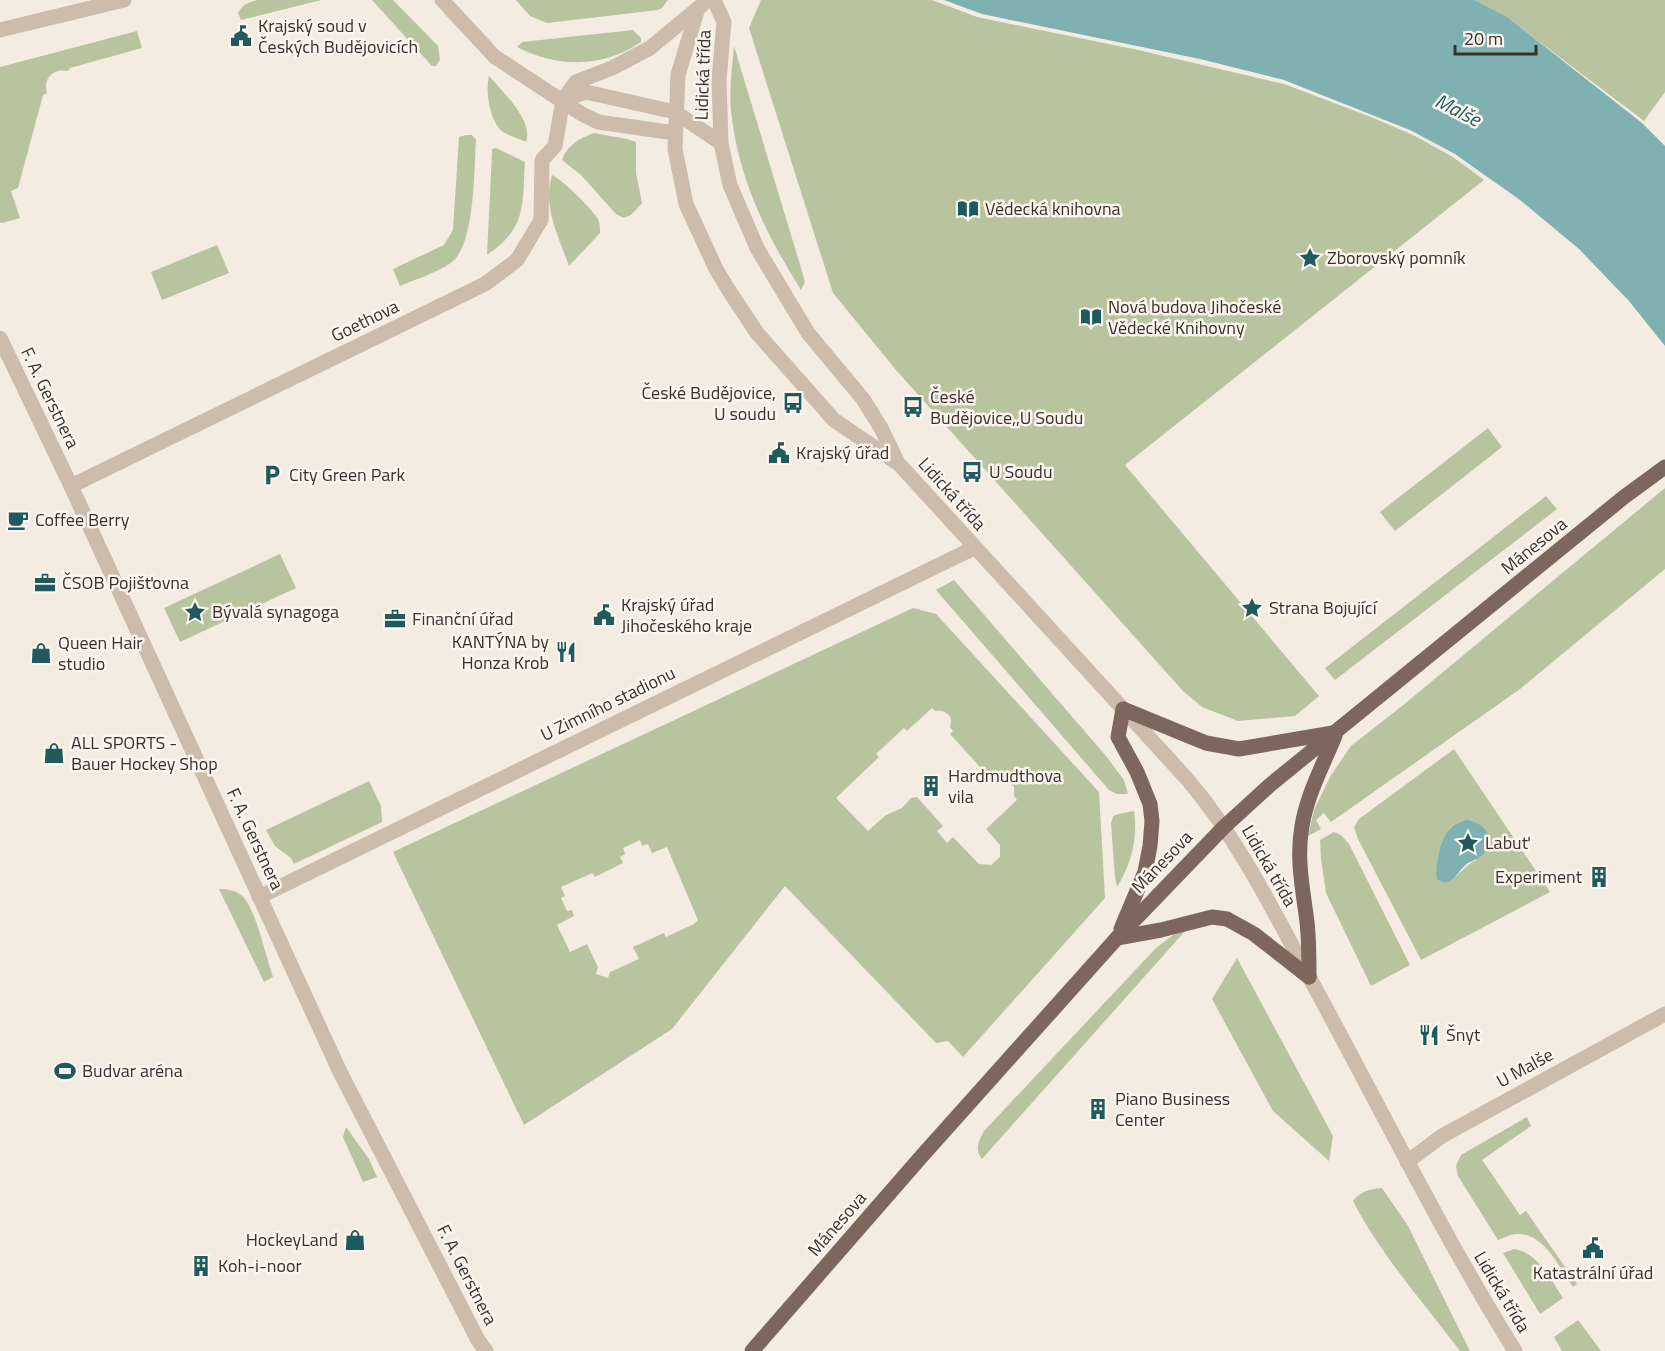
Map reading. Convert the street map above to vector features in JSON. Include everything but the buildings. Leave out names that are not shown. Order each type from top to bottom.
[{"type":"main road","name":"Mánesova","points":[[752,1351],[921,1157],[1117,938],[1224,826],[1624,497],[1665,467]]},
{"type":"main road","points":[[1117,938],[1145,872],[1152,834],[1150,804],[1137,772],[1118,737],[1123,709],[1206,743],[1239,749],[1336,733]]},
{"type":"main road","points":[[1310,977],[1307,923],[1299,856],[1301,829],[1308,802],[1336,733]]},
{"type":"main road","points":[[1117,938],[1212,917],[1227,919],[1254,934],[1310,977]]},
{"type":"street","points":[[0,30],[124,0]]},
{"type":"street","points":[[442,0],[495,57],[582,114],[598,122],[675,133]]},
{"type":"street","name":"Lidická třída","points":[[708,0],[697,11],[678,75],[675,149],[686,204],[716,269],[756,332],[834,420],[899,464],[1188,780],[1224,826],[1250,868],[1310,977],[1478,1292],[1515,1351]]},
{"type":"street","name":"Lidická třída","points":[[714,0],[724,22],[720,80],[721,143],[730,185],[757,248],[808,333],[863,399],[899,464]]},
{"type":"street","points":[[563,100],[576,82],[612,68],[650,48],[697,11]]},
{"type":"street","points":[[563,100],[586,92],[675,112],[721,143]]},
{"type":"street","name":"Goethova","points":[[71,486],[485,284],[517,260],[541,220],[542,160],[555,146],[563,100]]},
{"type":"street","name":"F. A. Gerstnera","points":[[0,338],[71,486],[340,1072],[478,1340],[486,1351]]},
{"type":"street","name":"U Zimního stadionu","points":[[260,897],[974,548]]},
{"type":"street","name":"U Malše","points":[[1407,1161],[1442,1136],[1665,1014]]},
{"type":"green space","points":[[257,0],[321,0],[241,20],[238,13],[240,10],[246,4]]},
{"type":"green space","points":[[372,0],[393,0],[438,46],[440,60],[436,66],[432,66]]},
{"type":"green space","points":[[516,0],[668,0],[658,10],[547,23],[530,16]]},
{"type":"green space","points":[[761,0],[932,0],[977,17],[1138,50],[1284,84],[1413,135],[1453,157],[1484,180],[1125,465],[1319,696],[1295,716],[1238,721],[1202,707],[1183,691],[896,370],[833,293],[749,28]]},
{"type":"green space","points":[[1473,0],[1665,0],[1665,92],[1644,121],[1509,19]]},
{"type":"green space","points":[[633,30],[641,38],[641,42],[626,51],[596,61],[564,62],[532,54],[517,47],[522,42]]},
{"type":"green space","points":[[137,31],[142,48],[50,75],[46,83],[47,93],[43,95],[18,188],[11,191],[20,218],[0,222],[0,67]]},
{"type":"green space","points":[[734,46],[805,282],[801,290],[765,226],[740,159],[730,103]]},
{"type":"green space","points":[[489,76],[509,98],[521,116],[527,134],[526,142],[503,132],[495,121],[488,98]]},
{"type":"green space","points":[[594,133],[636,142],[636,173],[642,203],[631,215],[624,218],[616,214],[581,175],[562,160],[567,150],[575,143]]},
{"type":"green space","points":[[472,135],[476,140],[475,169],[469,223],[460,253],[447,265],[400,286],[393,269],[444,245],[453,230],[459,137]]},
{"type":"green space","points":[[496,148],[525,162],[522,204],[516,225],[500,245],[487,255],[492,149]]},
{"type":"green space","points":[[552,175],[584,202],[600,224],[600,233],[569,266],[550,210],[549,187]]},
{"type":"green space","points":[[217,245],[229,273],[162,300],[151,272]]},
{"type":"green space","points":[[1488,428],[1502,447],[1395,531],[1380,512]]},
{"type":"green space","points":[[1665,488],[1665,569],[1520,689],[1331,822],[1324,813],[1316,820],[1321,829],[1308,836],[1314,810],[1331,775],[1351,746]]},
{"type":"green space","points":[[1546,496],[1557,509],[1335,680],[1325,668]]},
{"type":"green space","points":[[280,554],[296,588],[180,642],[164,608]]},
{"type":"green space","points":[[954,580],[1106,756],[1124,780],[1128,794],[1117,794],[1109,790],[936,590]]},
{"type":"green space","points":[[913,608],[936,614],[1099,792],[1105,898],[963,1057],[948,1041],[936,1043],[785,886],[672,1029],[524,1125],[393,852]],"holes":[[[932,708],[948,714],[953,731],[950,734],[991,779],[995,776],[998,779],[1007,779],[1014,787],[1014,796],[1017,800],[986,829],[1000,845],[1000,857],[991,865],[979,864],[953,837],[947,843],[937,831],[943,826],[917,797],[911,798],[902,808],[886,815],[868,831],[836,798],[879,757],[876,754],[904,728],[907,731]],[[640,840],[642,846],[648,844],[652,853],[667,847],[698,920],[666,937],[664,933],[633,947],[639,959],[610,972],[608,978],[596,974],[598,967],[587,944],[570,952],[557,925],[574,916],[572,910],[567,911],[561,898],[565,896],[561,887],[592,873],[595,877],[623,863],[620,857],[625,854],[623,848]]]},
{"type":"green space","points":[[1454,749],[1550,892],[1421,960],[1358,839],[1354,827],[1359,819]],"holes":[[[1451,827],[1477,860],[1456,877],[1442,882],[1437,861]]]},
{"type":"green space","points":[[369,781],[381,806],[382,822],[294,864],[291,858],[275,846],[266,830]]},
{"type":"green space","points":[[1134,811],[1135,831],[1132,851],[1117,887],[1111,823],[1113,816]]},
{"type":"green space","points":[[1334,832],[1341,835],[1349,844],[1410,965],[1371,986],[1326,893],[1320,840]]},
{"type":"green space","points":[[219,889],[237,892],[243,896],[249,906],[273,977],[264,982]]},
{"type":"green space","points":[[1186,930],[982,1159],[978,1148],[984,1131],[1156,948],[1173,935]]},
{"type":"green space","points":[[1237,958],[1333,1136],[1329,1161],[1273,1111],[1212,999]]},
{"type":"green space","points":[[1527,1117],[1531,1126],[1482,1160],[1520,1215],[1526,1211],[1577,1284],[1573,1287],[1550,1252],[1535,1239],[1516,1234],[1498,1240],[1458,1176],[1456,1166],[1461,1155]]},
{"type":"green space","points":[[346,1127],[369,1159],[377,1177],[363,1182],[343,1137]]},
{"type":"green space","points":[[1382,1188],[1408,1226],[1470,1351],[1460,1351],[1417,1296],[1376,1240],[1353,1201],[1366,1191]]},
{"type":"green space","points":[[1514,1249],[1523,1251],[1537,1261],[1563,1298],[1540,1314],[1503,1253]]},
{"type":"green space","points":[[1578,1320],[1601,1351],[1562,1351],[1554,1337]]},
{"type":"water","name":"Malše","points":[[944,0],[1474,0],[1507,17],[1642,123],[1665,146],[1665,346],[1629,301],[1579,249],[1520,200],[1455,154],[1410,130],[1284,80],[1200,59],[982,14]]},
{"type":"water","points":[[1466,820],[1483,827],[1488,836],[1488,847],[1482,855],[1468,863],[1453,879],[1442,882],[1437,879],[1441,844],[1452,827]]},
{"type":"place","name":"Krajský soud v Českých Budějovicích","points":[[241,36]]},
{"type":"place","name":"Vědecká knihovna","points":[[968,209]]},
{"type":"place","name":"Zborovský pomník","points":[[1310,258]]},
{"type":"place","name":"Nová budova Jihočeské Vědecké Knihovny","points":[[1091,317]]},
{"type":"place","name":"České Budějovice, U soudu","points":[[793,403]]},
{"type":"place","name":"České Budějovice,,U Soudu","points":[[913,407]]},
{"type":"place","name":"Krajský úřad","points":[[779,453]]},
{"type":"place","name":"U Soudu","points":[[972,472]]},
{"type":"place","name":"City Green Park","points":[[272,475]]},
{"type":"place","name":"Coffee Berry","points":[[18,520]]},
{"type":"place","name":"ČSOB Pojišťovna","points":[[45,583]]},
{"type":"place","name":"Strana Bojující","points":[[1252,608]]},
{"type":"place","name":"Bývalá synagoga","points":[[195,612]]},
{"type":"place","name":"Krajský úřad Jihočeského kraje","points":[[604,615]]},
{"type":"place","name":"Finanční úřad","points":[[395,619]]},
{"type":"place","name":"KANTÝNA by Honza Krob","points":[[566,652]]},
{"type":"place","name":"Queen Hair studio","points":[[41,653]]},
{"type":"place","name":"ALL SPORTS - Bauer Hockey Shop","points":[[54,753]]},
{"type":"place","name":"Hardmudthova vila","points":[[931,786]]},
{"type":"place","name":"Labuť","points":[[1468,843]]},
{"type":"place","name":"Experiment","points":[[1599,877]]},
{"type":"place","name":"Šnyt","points":[[1429,1035]]},
{"type":"place","name":"Budvar aréna","points":[[65,1071]]},
{"type":"place","name":"Piano Business Center","points":[[1098,1109]]},
{"type":"place","name":"HockeyLand","points":[[355,1240]]},
{"type":"place","name":"Katastrální úřad","points":[[1593,1248]]},
{"type":"place","name":"Koh-i-noor","points":[[201,1266]]}]
